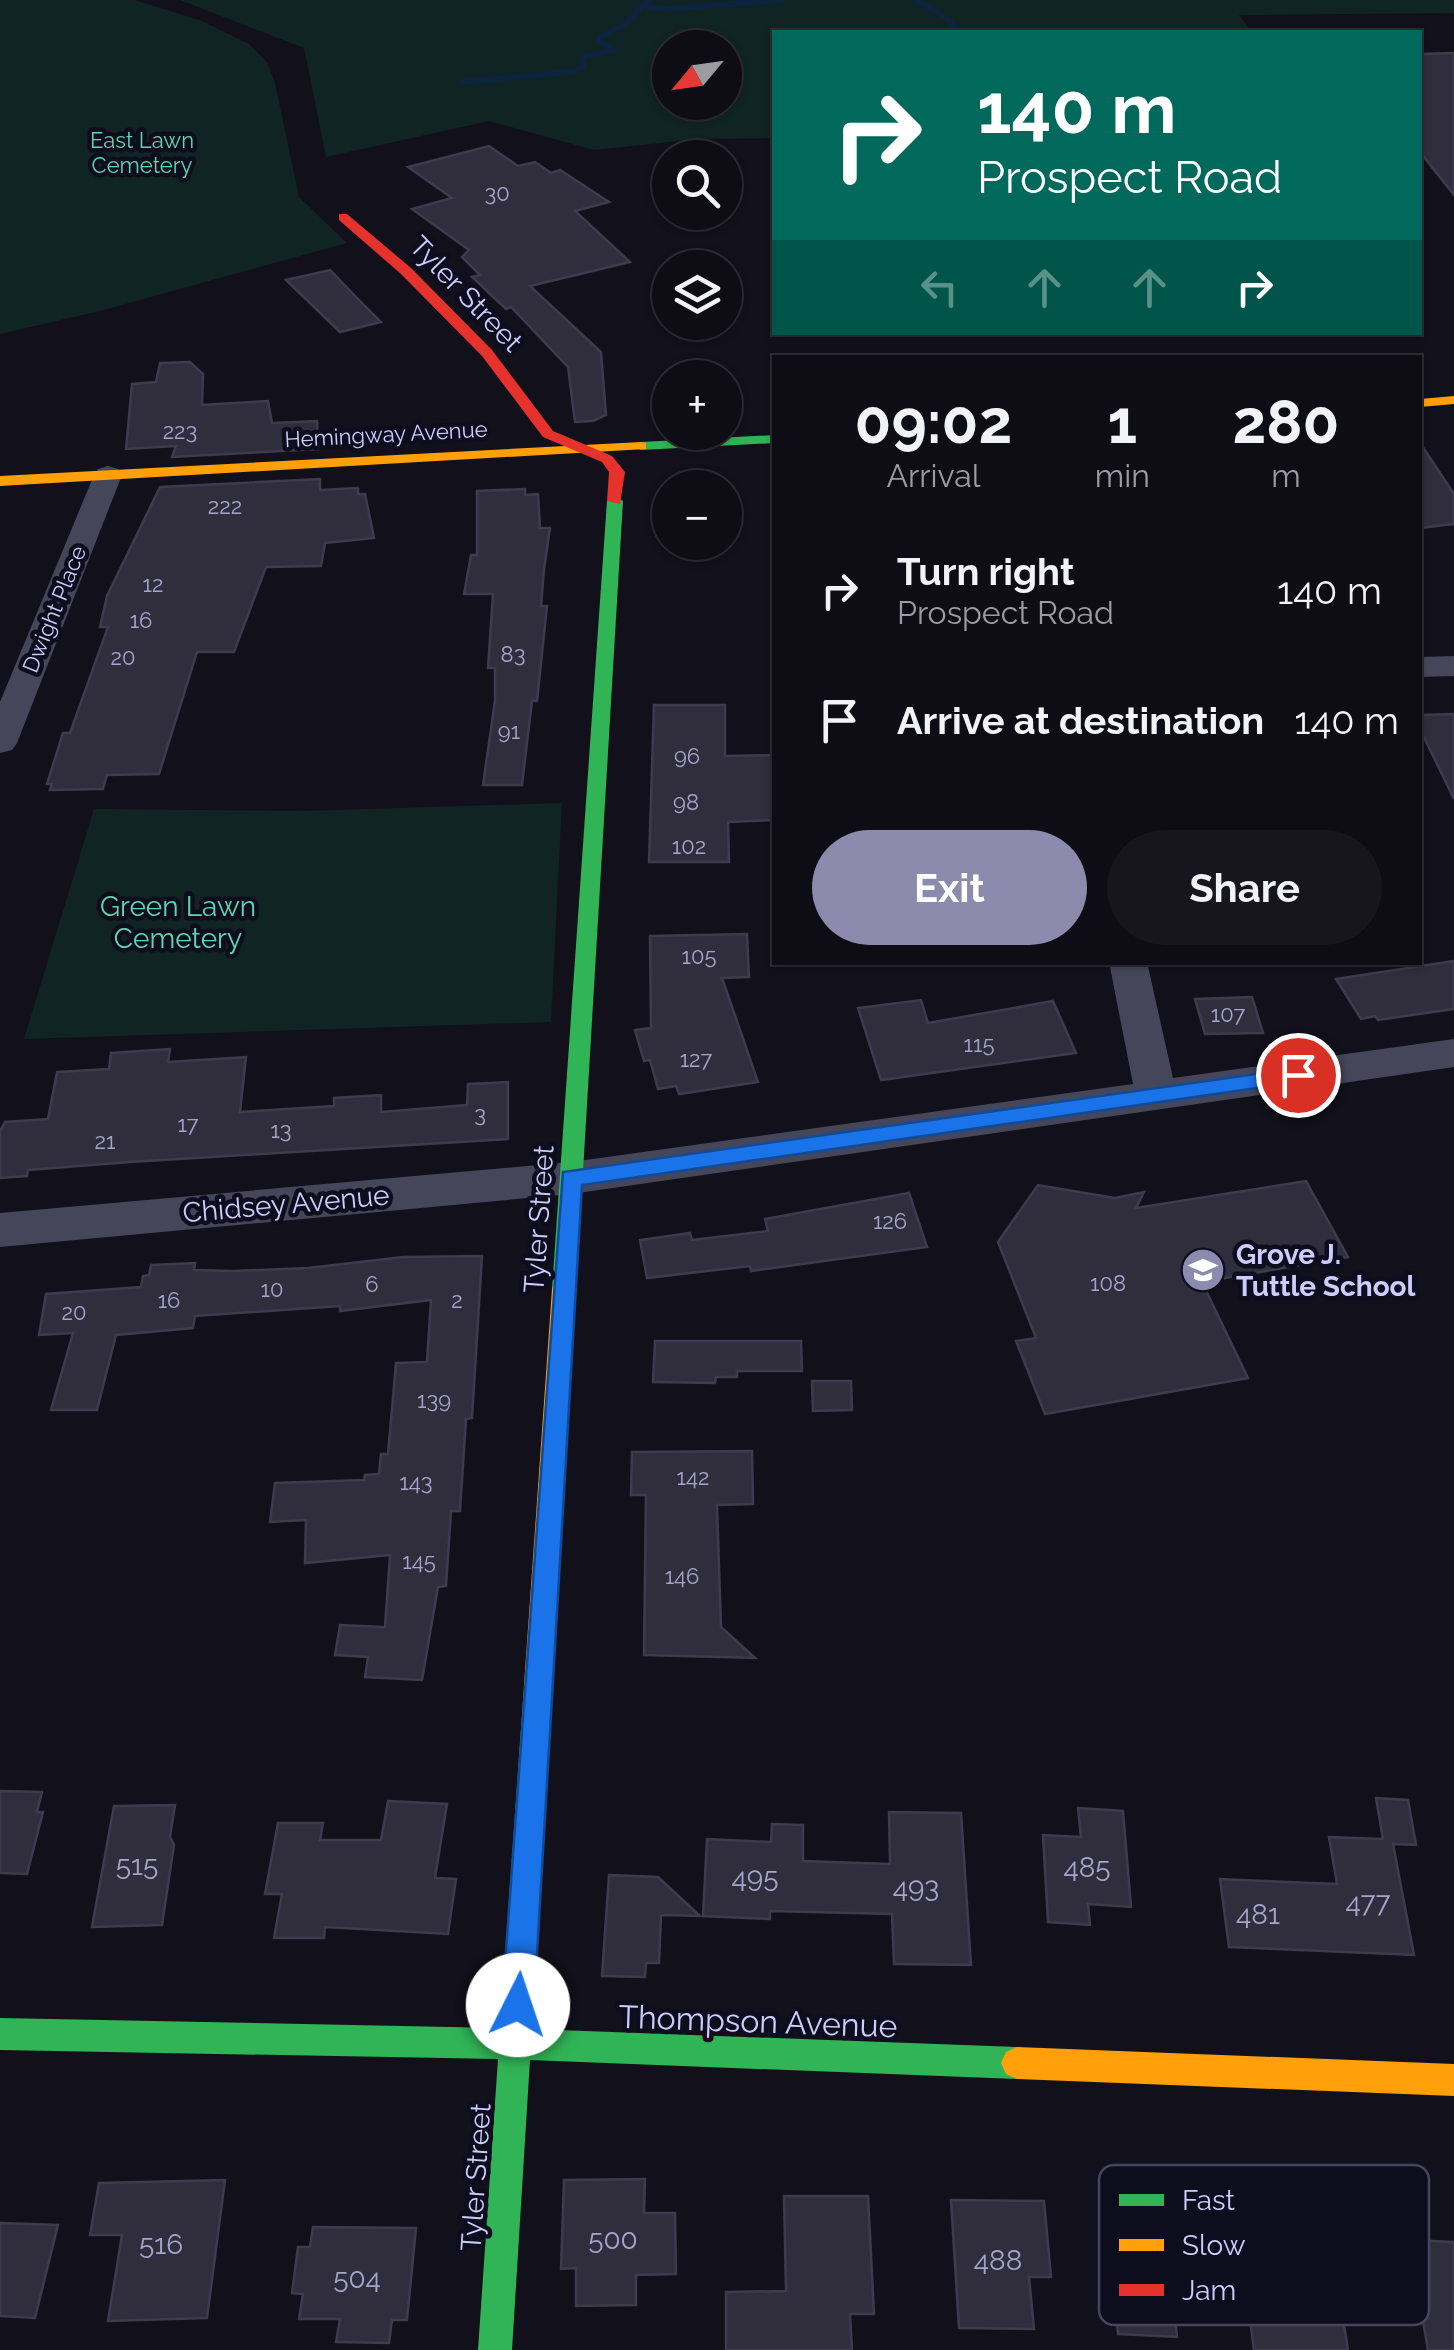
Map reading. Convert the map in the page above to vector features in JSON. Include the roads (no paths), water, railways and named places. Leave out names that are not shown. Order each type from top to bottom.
[{"type":"street","name":"Tyler Street","points":[[343,217],[406,271],[487,353],[538,425],[548,434],[607,459],[617,472],[495,2350]]},
{"type":"street","points":[[1422,402],[1454,400]]},
{"type":"street","name":"Hemingway Avenue","points":[[0,480],[772,439]]},
{"type":"street","name":"Dwight Place","points":[[0,743],[108,474]]},
{"type":"street","points":[[1422,667],[1454,666]]},
{"type":"street","points":[[1129,965],[1156,1096]]},
{"type":"street","name":"Chidsey Avenue","points":[[0,1230],[571,1178],[1454,1053]]},
{"type":"street","name":"Thompson Avenue","points":[[0,2034],[515,2044],[1454,2080]]},
{"type":"waterway","points":[[462,82],[572,72],[583,67],[583,57],[614,50],[599,41],[600,37],[624,25],[649,0]]},
{"type":"waterway","points":[[645,6],[665,9],[782,0]]},
{"type":"waterway","points":[[916,0],[945,17],[958,30]]},
{"type":"place","name":"Grove J. Tuttle School","points":[[1203,1270]]},
{"type":"park label","name":"East Lawn Cemetery","points":[[142,152]]},
{"type":"park label","name":"Green Lawn Cemetery","points":[[178,922]]}]
